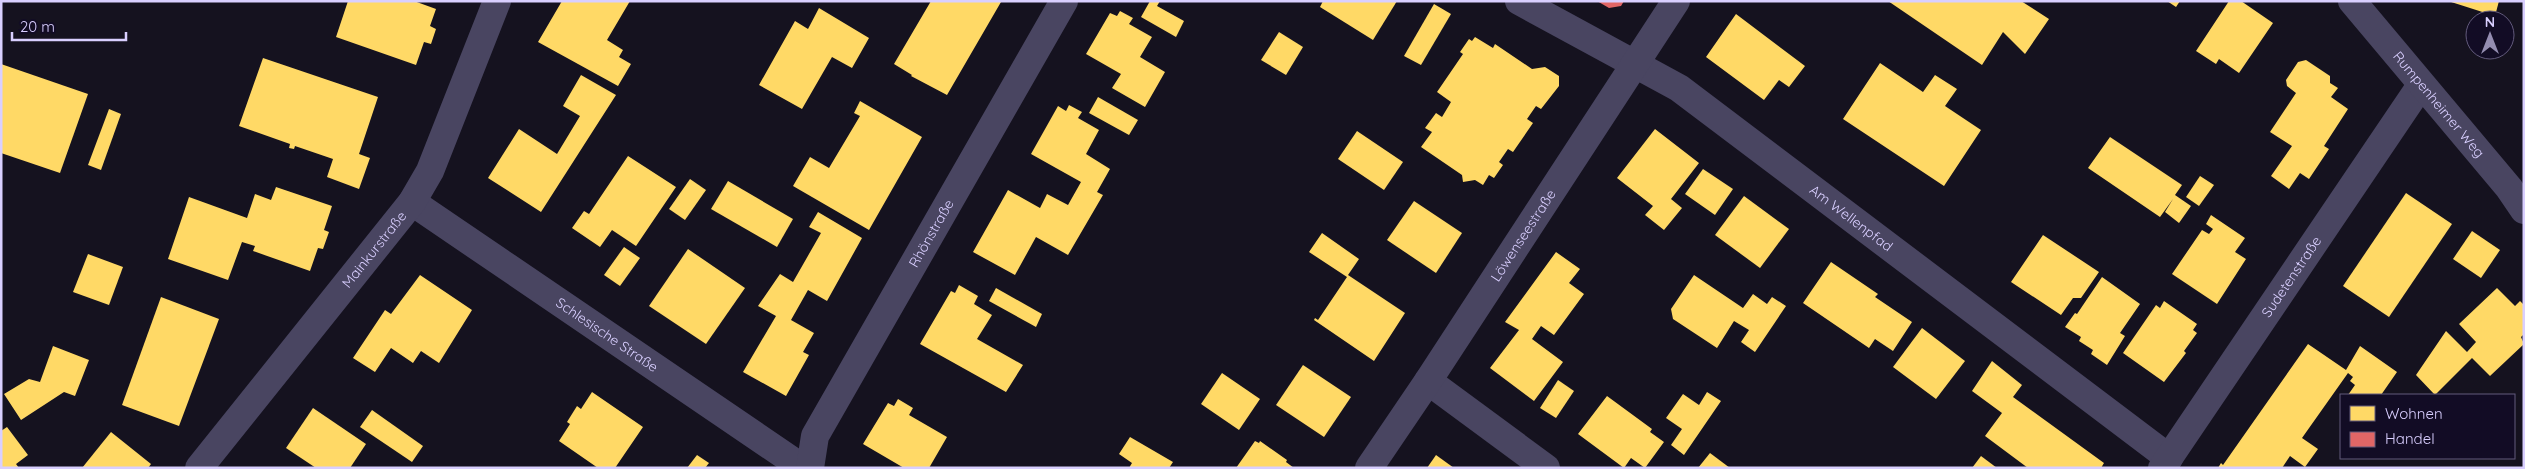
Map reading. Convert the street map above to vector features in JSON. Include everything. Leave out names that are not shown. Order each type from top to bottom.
[{"type":"street","name":"Mainkurstraße","points":[[199,468],[412,202],[430,171],[497,1]]},
{"type":"street","name":"Rhönstraße","points":[[810,468],[814,436],[1064,1]]},
{"type":"street","name":"Am Wellenpfad","points":[[1519,1],[1679,88],[2166,463]]},
{"type":"street","name":"Löwenseestraße","points":[[1368,468],[1428,381],[1633,64],[1676,1]]},
{"type":"street","name":"Rumpenheimer Weg","points":[[2352,1],[2420,85],[2509,188],[2524,210]]},
{"type":"street","name":"Sudetenstraße","points":[[2166,463],[2420,85]]},
{"type":"street","name":"Schlesische Straße","points":[[412,202],[803,468]]},
{"type":"street","points":[[1428,381],[1546,468]]},
{"type":"building: Wohnen","points":[[348,1],[414,1],[436,9],[430,26],[436,29],[431,44],[424,42],[416,65],[336,37]]},
{"type":"building: Wohnen","points":[[562,1],[630,1],[607,40],[623,50],[619,57],[631,64],[618,86],[538,42]]},
{"type":"building: Wohnen","points":[[931,1],[1001,2],[947,95],[911,76],[894,64]]},
{"type":"building: Wohnen","points":[[1150,1],[1160,1],[1157,6],[1184,21],[1176,37],[1141,17]]},
{"type":"building: Wohnen","points":[[1323,1],[1397,1],[1373,40],[1320,7]]},
{"type":"building: Wohnen","points":[[1888,1],[2021,1],[2049,19],[2025,54],[2003,32],[1982,65]]},
{"type":"building: Wohnen","points":[[2167,1],[2180,1],[2176,7]]},
{"type":"building: Wohnen","points":[[2229,1],[2241,1],[2273,23],[2239,73],[2219,59],[2216,64],[2196,51]]},
{"type":"building: Wohnen","points":[[2448,1],[2499,1],[2497,10],[2476,10]]},
{"type":"building: Wohnen","points":[[1434,4],[1451,14],[1421,65],[1404,56]]},
{"type":"building: Wohnen","points":[[819,8],[869,38],[852,68],[832,57],[802,109],[759,85],[795,21],[808,29]]},
{"type":"building: Wohnen","points":[[1120,11],[1133,18],[1129,24],[1152,37],[1140,57],[1165,72],[1145,107],[1112,88],[1121,74],[1086,54],[1110,13],[1117,16]]},
{"type":"building: Wohnen","points":[[1736,14],[1805,66],[1789,87],[1779,80],[1764,100],[1706,57]]},
{"type":"building: Wohnen","points":[[1279,32],[1303,47],[1286,75],[1261,60]]},
{"type":"building: Wohnen","points":[[1475,37],[1493,48],[1495,44],[1532,69],[1545,67],[1559,76],[1559,86],[1541,109],[1536,106],[1527,119],[1533,123],[1513,152],[1508,149],[1499,162],[1503,165],[1494,178],[1489,175],[1483,185],[1475,180],[1463,182],[1462,175],[1421,147],[1432,132],[1425,128],[1436,113],[1442,117],[1451,102],[1437,92],[1463,54],[1460,52],[1469,39],[1472,41]]},
{"type":"building: Wohnen","points":[[263,58],[378,97],[359,154],[370,158],[359,189],[327,177],[333,159],[295,146],[294,149],[289,148],[290,144],[239,126]]},
{"type":"building: Wohnen","points":[[2306,60],[2330,76],[2330,83],[2338,88],[2331,97],[2348,109],[2324,146],[2329,149],[2309,179],[2300,173],[2289,189],[2271,176],[2292,146],[2270,132],[2296,93],[2287,86],[2286,80],[2298,62]]},
{"type":"building: Wohnen","points":[[1880,63],[1923,92],[1935,75],[1957,89],[1945,106],[1981,130],[1944,186],[1843,119]]},
{"type":"building: Wohnen","points":[[1,64],[88,94],[60,173],[1,153]]},
{"type":"building: Wohnen","points":[[581,75],[616,95],[541,212],[488,178],[519,129],[557,154],[580,116],[563,106]]},
{"type":"building: Wohnen","points":[[1098,97],[1138,120],[1129,135],[1089,113]]},
{"type":"building: Wohnen","points":[[860,101],[922,137],[869,230],[793,186],[810,157],[829,168],[860,116],[854,113]]},
{"type":"building: Wohnen","points":[[1069,105],[1082,112],[1078,118],[1099,130],[1086,154],[1110,169],[1097,192],[1103,195],[1068,255],[1036,237],[1015,275],[973,252],[1008,190],[1040,208],[1047,194],[1068,205],[1081,182],[1031,154],[1058,106],[1066,111]]},
{"type":"building: Wohnen","points":[[109,109],[121,114],[101,170],[88,165]]},
{"type":"building: Wohnen","points":[[1655,129],[1699,163],[1671,199],[1682,208],[1664,230],[1645,215],[1653,206],[1617,178]]},
{"type":"building: Wohnen","points":[[1357,131],[1403,162],[1384,190],[1338,159]]},
{"type":"building: Wohnen","points":[[2110,137],[2182,185],[2175,195],[2191,206],[2179,223],[2165,212],[2173,199],[2160,217],[2088,168]]},
{"type":"building: Wohnen","points":[[628,156],[676,187],[636,246],[612,230],[600,247],[572,228],[584,211],[589,214]]},
{"type":"building: Wohnen","points":[[1703,169],[1733,189],[1715,215],[1685,194]]},
{"type":"building: Wohnen","points":[[2200,176],[2214,185],[2199,206],[2186,197]]},
{"type":"building: Wohnen","points":[[690,179],[706,190],[685,220],[669,209]]},
{"type":"building: Wohnen","points":[[728,181],[793,219],[777,247],[711,209]]},
{"type":"building: Wohnen","points":[[276,187],[332,206],[324,230],[329,232],[323,249],[318,248],[310,271],[253,251],[255,246],[242,242],[228,280],[168,259],[189,197],[247,218],[255,194],[271,200]]},
{"type":"building: Wohnen","points":[[2406,193],[2452,224],[2389,317],[2343,286]]},
{"type":"building: Wohnen","points":[[1744,196],[1789,229],[1760,268],[1715,235]]},
{"type":"building: Wohnen","points":[[1414,201],[1462,233],[1436,273],[1387,240]]},
{"type":"building: Wohnen","points":[[818,212],[862,238],[827,301],[808,290],[791,320],[814,333],[803,352],[809,355],[786,396],[743,372],[776,316],[758,306],[780,274],[793,282],[821,233],[809,227]]},
{"type":"building: Wohnen","points":[[2211,215],[2245,238],[2235,252],[2246,259],[2217,304],[2172,274],[2202,230],[2209,234],[2213,229],[2206,224]]},
{"type":"building: Wohnen","points":[[2472,231],[2500,250],[2481,278],[2453,259]]},
{"type":"building: Wohnen","points":[[1322,233],[1359,259],[1348,275],[1405,313],[1374,361],[1314,320],[1315,318],[1318,320],[1347,277],[1309,252]]},
{"type":"building: Wohnen","points":[[2043,235],[2099,272],[2081,298],[2073,298],[2061,315],[2011,282]]},
{"type":"building: Wohnen","points":[[624,247],[640,258],[620,286],[604,275]]},
{"type":"building: Wohnen","points":[[688,249],[745,288],[706,344],[649,306]]},
{"type":"building: Wohnen","points":[[1556,252],[1580,269],[1569,283],[1584,294],[1554,335],[1541,326],[1532,339],[1563,362],[1534,401],[1490,368],[1519,330],[1505,322]]},
{"type":"building: Wohnen","points":[[88,254],[123,267],[109,305],[73,292]]},
{"type":"building: Wohnen","points":[[1831,262],[1878,294],[1875,297],[1912,322],[1893,351],[1875,339],[1869,348],[1803,303]]},
{"type":"building: Wohnen","points":[[420,275],[472,310],[439,363],[421,351],[413,363],[391,348],[375,372],[353,358],[385,310],[391,314]]},
{"type":"building: Wohnen","points":[[1694,275],[1743,308],[1753,294],[1767,304],[1772,297],[1786,306],[1755,352],[1741,342],[1749,330],[1734,321],[1717,348],[1673,319],[1671,309]]},
{"type":"building: Wohnen","points":[[2102,277],[2140,304],[2120,333],[2125,336],[2107,365],[2091,354],[2093,350],[2079,341],[2081,337],[2065,327],[2075,313],[2077,314]]},
{"type":"building: Wohnen","points":[[959,285],[978,296],[974,304],[992,315],[977,339],[1023,365],[1006,392],[920,344],[951,291],[955,293]]},
{"type":"building: Wohnen","points":[[996,288],[1042,314],[1036,327],[989,301]]},
{"type":"building: Wohnen","points":[[2497,288],[2515,306],[2520,301],[2524,305],[2524,334],[2521,337],[2524,344],[2490,376],[2472,358],[2434,394],[2416,375],[2446,331],[2467,352],[2476,342],[2459,324]]},
{"type":"building: Wohnen","points":[[161,297],[219,319],[179,426],[122,405]]},
{"type":"building: Wohnen","points":[[2164,301],[2197,324],[2193,330],[2197,333],[2184,351],[2186,353],[2164,382],[2123,353],[2156,305],[2160,308]]},
{"type":"building: Wohnen","points":[[1922,328],[1965,361],[1936,399],[1893,367]]},
{"type":"building: Wohnen","points":[[2308,344],[2346,370],[2360,346],[2397,372],[2382,394],[2349,394],[2355,385],[2350,381],[2353,377],[2348,373],[2302,438],[2318,449],[2305,467],[2290,456],[2282,468],[2218,468],[2221,463],[2223,465]]},
{"type":"building: Wohnen","points":[[53,346],[89,360],[75,396],[64,392],[21,420],[4,394],[29,379],[40,382]]},
{"type":"building: Wohnen","points":[[1992,361],[2022,385],[2013,397],[2104,463],[2101,468],[2028,468],[1985,436],[2002,413],[1972,391]]},
{"type":"building: Wohnen","points":[[1303,365],[1351,397],[1324,437],[1276,405]]},
{"type":"building: Wohnen","points":[[1222,373],[1260,399],[1239,430],[1201,404]]},
{"type":"building: Wohnen","points":[[1558,380],[1574,391],[1556,418],[1540,408]]},
{"type":"building: Wohnen","points":[[592,392],[643,427],[615,468],[598,468],[559,441],[570,424],[567,422],[577,406],[581,409]]},
{"type":"building: Wohnen","points":[[1707,392],[1721,401],[1684,455],[1671,445],[1682,429],[1666,418],[1683,394],[1699,405]]},
{"type":"building: Wohnen","points":[[1607,396],[1652,429],[1650,432],[1664,442],[1645,468],[1631,458],[1624,468],[1578,434]]},
{"type":"building: Wohnen","points":[[898,399],[913,408],[909,415],[947,437],[929,468],[904,468],[863,444],[888,403],[894,406]]},
{"type":"building: Wohnen","points":[[313,408],[366,444],[350,468],[316,468],[286,448]]},
{"type":"building: Wohnen","points":[[372,410],[423,446],[412,462],[360,427]]},
{"type":"building: Wohnen","points":[[7,427],[28,455],[16,464],[19,468],[1,468],[1,431]]},
{"type":"building: Wohnen","points":[[111,432],[151,464],[148,468],[82,468]]},
{"type":"building: Wohnen","points":[[1130,437],[1173,462],[1169,468],[1129,468],[1132,463],[1119,454]]},
{"type":"building: Wohnen","points":[[1255,441],[1259,443],[1260,441],[1287,460],[1286,462],[1294,468],[1236,468]]},
{"type":"building: Wohnen","points":[[1710,453],[1730,468],[1698,468]]},
{"type":"building: Wohnen","points":[[697,455],[709,463],[705,468],[687,468]]},
{"type":"building: Wohnen","points":[[1436,455],[1454,468],[1427,468]]},
{"type":"building: Wohnen","points":[[1981,456],[1997,468],[1972,468]]},
{"type":"building: Handel","points":[[1597,1],[1624,1],[1621,6],[1609,8]]}]
